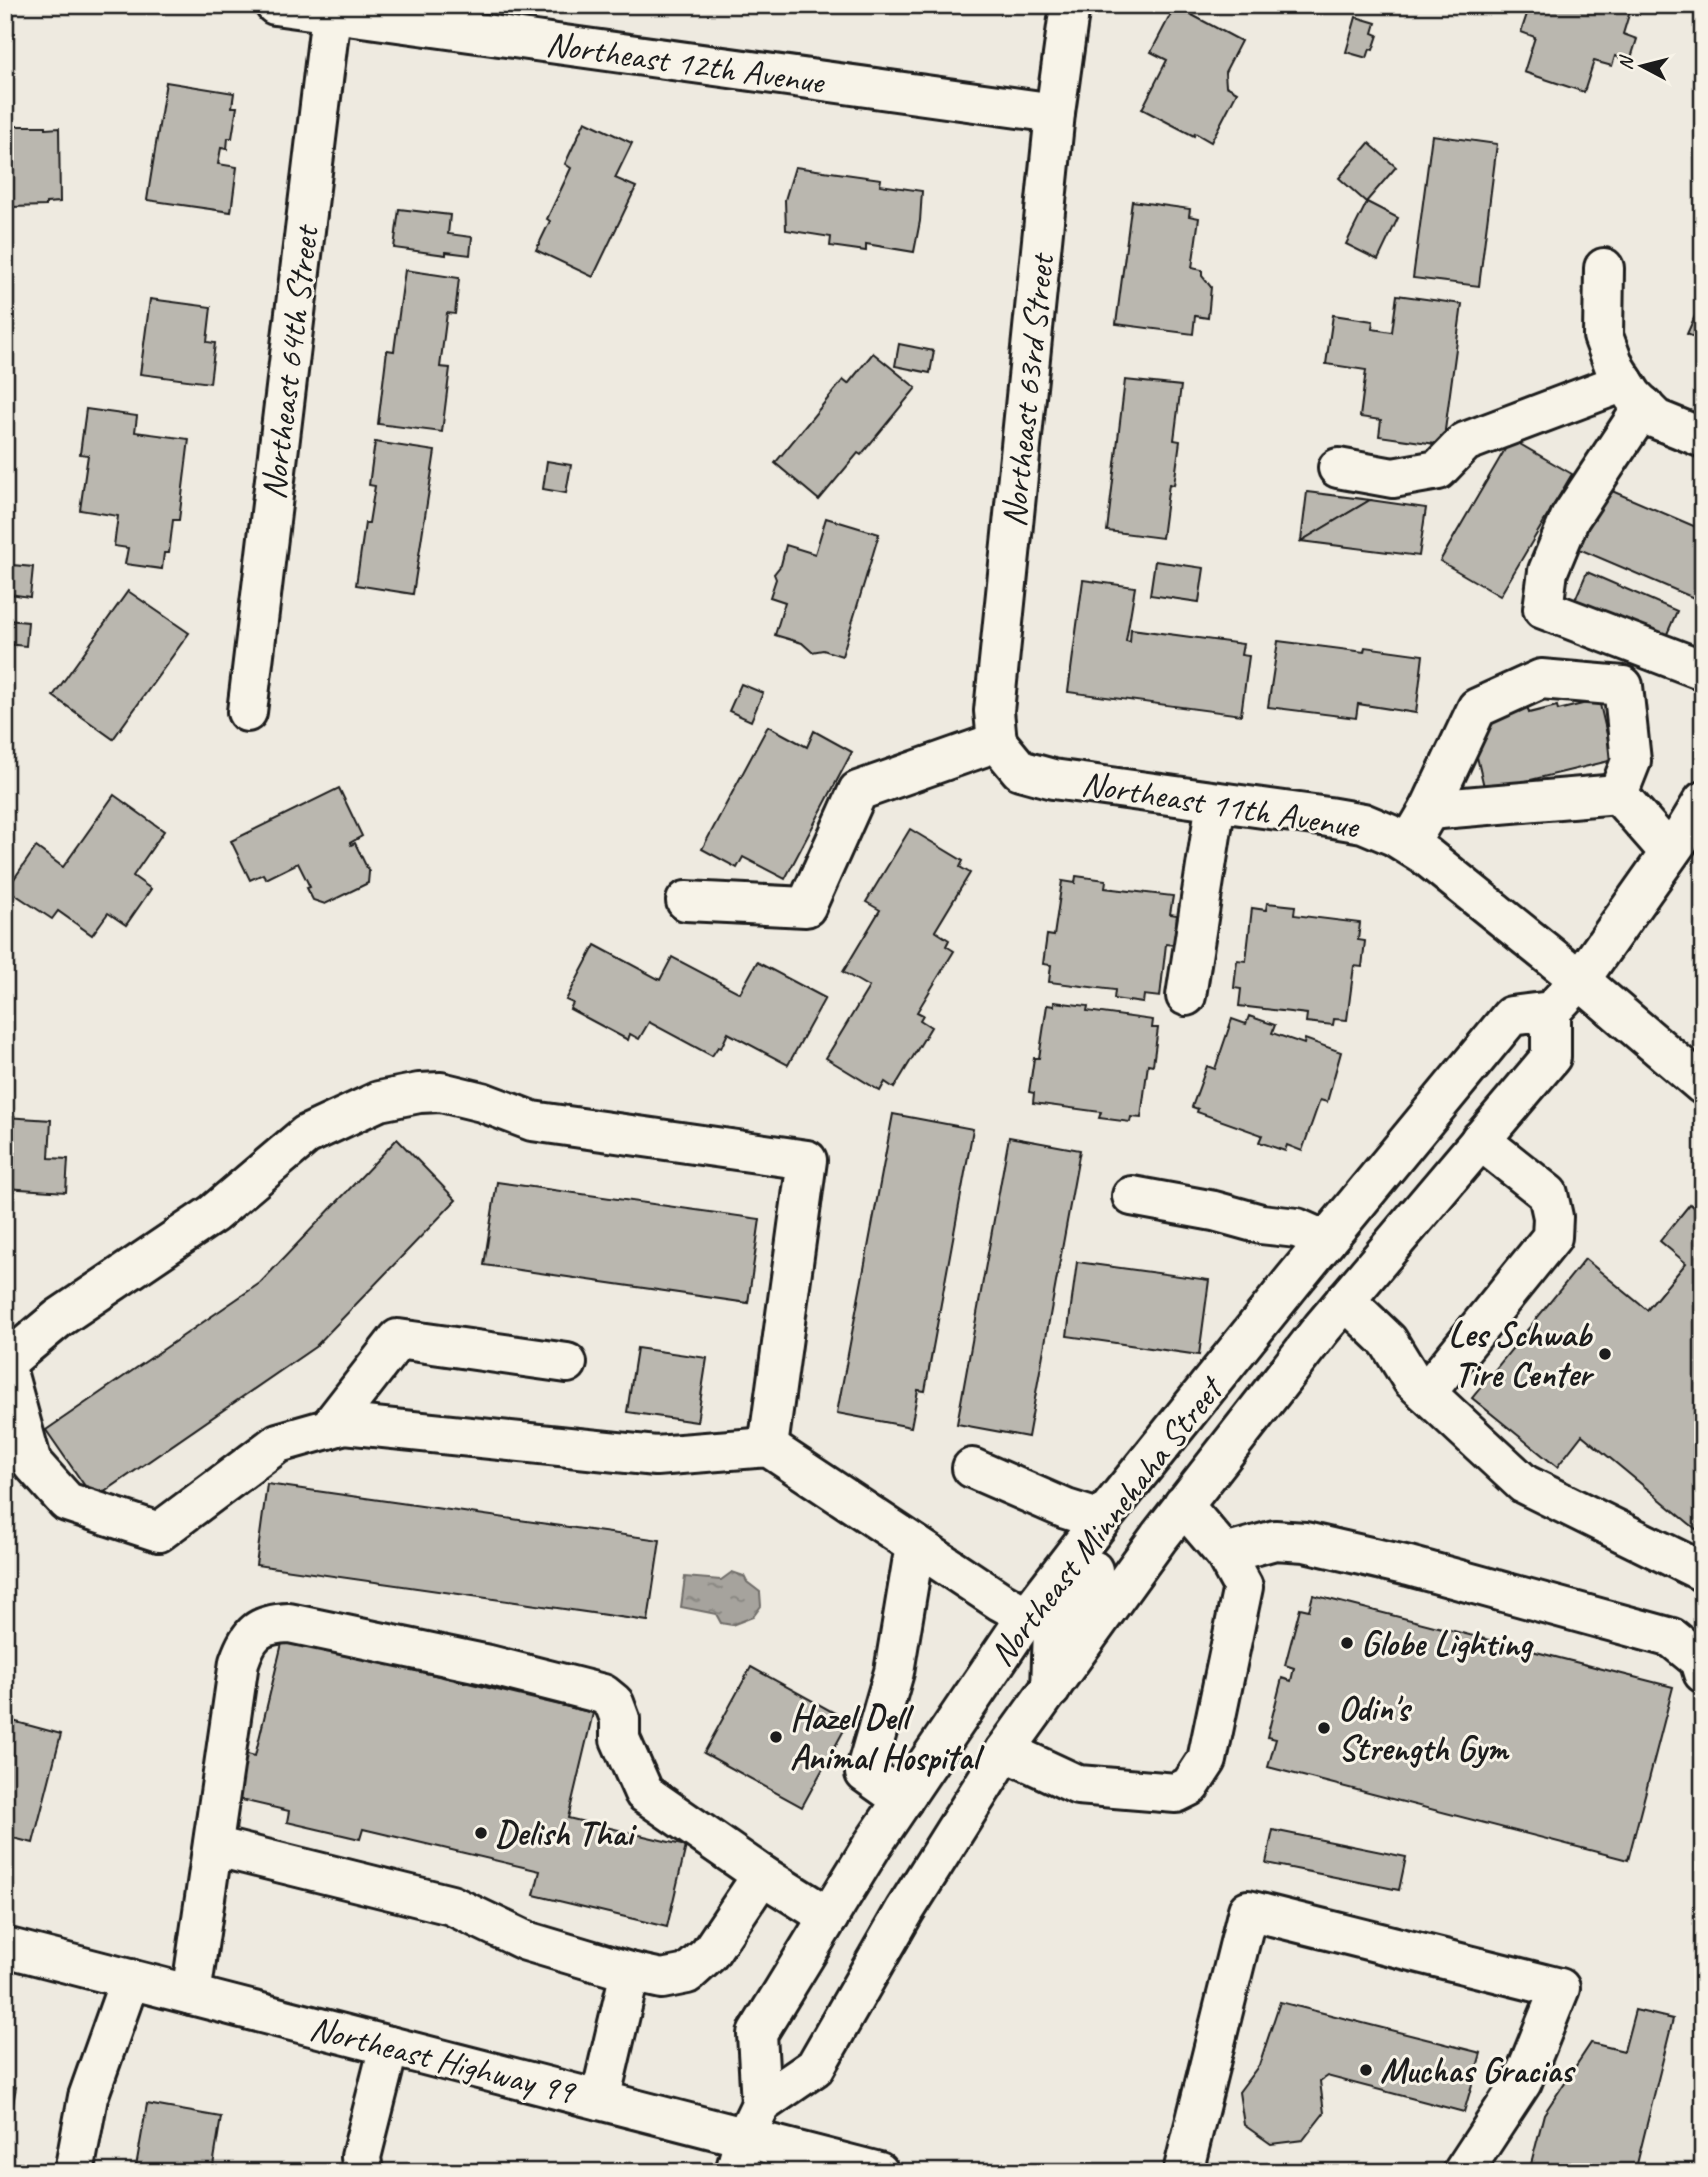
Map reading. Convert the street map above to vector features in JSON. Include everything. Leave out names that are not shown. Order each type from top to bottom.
[{"type":"main road","name":"Northeast 12th Avenue","points":[[275,5],[331,15],[1055,113]]},
{"type":"main road","name":"Northeast 63rd Street","points":[[1009,756],[994,711],[1055,113],[1070,5]]},
{"type":"main road","name":"Northeast 64th Street","points":[[247,712],[331,15]]},
{"type":"main road","points":[[1604,268],[1603,336],[1615,368],[1656,419],[1703,439]]},
{"type":"main road","points":[[1338,468],[1393,478],[1438,470],[1465,442],[1634,394]]},
{"type":"main road","points":[[1634,394],[1570,518],[1548,571],[1543,609],[1703,670]]},
{"type":"main road","points":[[1409,844],[1429,810],[1477,708],[1541,679],[1623,686],[1631,761],[1618,794]]},
{"type":"main road","name":"Northeast 11th Avenue","points":[[1009,756],[1053,779],[1363,823],[1409,844],[1580,980],[1703,1085]]},
{"type":"main road","points":[[686,901],[806,907],[858,791],[1009,756]]},
{"type":"main road","points":[[1429,810],[1618,794]]},
{"type":"main road","points":[[1618,794],[1670,852]]},
{"type":"main road","points":[[1551,1011],[1580,980],[1703,801]]},
{"type":"main road","points":[[1186,996],[1216,802]]},
{"type":"main road","name":"Northeast Minnehaha Street","points":[[1551,1011],[1551,1057],[1345,1300],[1184,1505],[1005,1751],[905,1910],[816,2067],[747,2138],[757,2034],[902,1800],[1027,1616],[1292,1282],[1511,1016],[1551,1011]]},
{"type":"main road","points":[[768,1447],[807,1160],[532,1121],[482,1102],[441,1092],[419,1093],[379,1101],[306,1135],[213,1214],[59,1318],[5,1364],[32,1463],[40,1473],[67,1502],[159,1532],[278,1443],[345,1424],[656,1456],[768,1447],[1000,1601],[1027,1616]]},
{"type":"main road","points":[[1426,1393],[1552,1237],[1553,1217],[1548,1194],[1480,1140]]},
{"type":"main road","points":[[1132,1196],[1214,1211],[1261,1224],[1297,1228],[1326,1241]]},
{"type":"main road","points":[[1005,1751],[1079,1785],[1176,1793],[1189,1787],[1207,1760],[1243,1587],[1225,1554],[1184,1505],[1190,1450],[1292,1322],[1292,1282]]},
{"type":"main road","points":[[1345,1300],[1388,1341],[1412,1380],[1524,1484],[1703,1572]]},
{"type":"main road","points":[[328,1429],[398,1339],[567,1363]]},
{"type":"main road","points":[[972,1468],[1066,1509],[1101,1520],[1095,1568],[1053,1628],[1051,1689]]},
{"type":"main road","points":[[1225,1554],[1275,1540],[1305,1542],[1409,1566],[1672,1638],[1699,1660],[1703,1673]]},
{"type":"main road","points":[[902,1800],[865,1773],[894,1672],[915,1545]]},
{"type":"main road","points":[[191,1995],[239,1662],[246,1643],[259,1629],[276,1623],[289,1623],[489,1665],[603,1694],[614,1703],[620,1719],[620,1739],[644,1793],[762,1875],[829,1917]]},
{"type":"main road","points":[[213,1846],[450,1905],[526,1941],[662,1979],[687,1975],[709,1954],[762,1875]]},
{"type":"main road","points":[[1183,2172],[1248,1910],[1560,1987],[1522,2082],[1463,2172]]},
{"type":"main road","name":"Northeast Highway 99","points":[[5,1947],[868,2170]]},
{"type":"main road","points":[[600,2100],[630,1972]]},
{"type":"main road","points":[[74,2172],[88,2097],[130,1979]]},
{"type":"main road","points":[[363,2172],[361,2157],[389,2046]]},
{"type":"water","points":[[732,1572],[744,1576],[747,1582],[760,1592],[761,1606],[753,1617],[732,1625],[721,1623],[716,1614],[681,1607],[685,1577],[721,1580]]},
{"type":"building","points":[[1530,5],[1621,5],[1631,8],[1623,34],[1637,39],[1630,61],[1615,56],[1612,66],[1594,61],[1584,92],[1524,72],[1535,37],[1521,32]]},
{"type":"building","points":[[1175,6],[1241,41],[1225,72],[1226,86],[1237,92],[1211,142],[1142,109],[1167,60],[1151,52]]},
{"type":"building","points":[[1356,17],[1376,23],[1373,33],[1378,35],[1367,58],[1346,52]]},
{"type":"building","points":[[166,82],[234,93],[232,107],[237,107],[232,138],[228,138],[227,149],[221,148],[218,164],[237,167],[231,212],[147,200]]},
{"type":"building","points":[[585,121],[632,143],[615,178],[636,187],[593,277],[536,250],[571,168],[565,164]]},
{"type":"building","points":[[5,126],[59,128],[60,202],[46,203],[46,206],[12,207],[13,246],[5,246]]},
{"type":"building","points":[[1432,135],[1497,144],[1479,286],[1413,278]]},
{"type":"building","points":[[1369,143],[1396,167],[1366,202],[1339,178]]},
{"type":"building","points":[[795,167],[881,179],[880,185],[922,191],[914,252],[866,244],[866,251],[830,246],[831,237],[786,230],[785,200]]},
{"type":"building","points":[[1132,201],[1190,209],[1189,216],[1199,218],[1192,268],[1202,270],[1202,276],[1211,287],[1208,318],[1195,316],[1193,334],[1116,324]]},
{"type":"building","points":[[1367,202],[1398,218],[1378,260],[1346,244]]},
{"type":"building","points":[[399,209],[450,215],[448,234],[472,237],[470,255],[446,252],[446,255],[394,248]]},
{"type":"building","points":[[405,270],[459,278],[455,314],[447,313],[440,367],[450,368],[442,432],[378,424],[387,350],[394,351]]},
{"type":"building","points":[[1397,295],[1462,304],[1443,445],[1379,436],[1381,420],[1360,417],[1366,370],[1326,364],[1333,315],[1373,321],[1372,329],[1392,332]]},
{"type":"building","points":[[1703,298],[1703,341],[1687,334]]},
{"type":"building","points":[[150,299],[211,307],[207,342],[215,343],[210,383],[140,374]]},
{"type":"building","points":[[5,327],[12,328],[5,383]]},
{"type":"building","points":[[899,344],[934,351],[930,373],[895,366]]},
{"type":"building","points":[[873,353],[916,388],[861,455],[858,453],[819,500],[775,463],[843,380],[848,384]]},
{"type":"building","points":[[1125,380],[1181,386],[1174,440],[1180,441],[1174,485],[1169,484],[1162,538],[1107,531]]},
{"type":"building","points":[[86,409],[137,416],[135,432],[189,439],[179,520],[173,520],[169,553],[164,553],[162,569],[125,564],[128,548],[114,546],[118,516],[80,510],[88,455],[80,454]]},
{"type":"building","points":[[1511,439],[1572,474],[1500,596],[1440,561]]},
{"type":"building","points":[[375,442],[435,451],[413,594],[356,585],[365,523],[369,523],[375,486],[369,485]]},
{"type":"building","points":[[547,461],[571,465],[566,493],[543,489]]},
{"type":"building","points":[[1598,485],[1703,530],[1701,601],[1572,546]]},
{"type":"building","points":[[1307,492],[1370,500],[1301,541]]},
{"type":"building","points":[[1370,500],[1426,508],[1419,556],[1301,541]]},
{"type":"building","points":[[826,518],[879,534],[842,656],[823,650],[812,652],[802,643],[775,635],[785,602],[770,597],[776,579],[774,574],[781,565],[786,545],[815,554]]},
{"type":"building","points":[[1155,561],[1204,568],[1199,602],[1150,595]]},
{"type":"building","points":[[12,565],[33,567],[30,597],[9,594]]},
{"type":"building","points":[[1587,572],[1677,611],[1661,648],[1571,609]]},
{"type":"building","points":[[1083,580],[1135,587],[1126,641],[1130,642],[1131,629],[1243,644],[1241,655],[1249,656],[1241,715],[1068,692]]},
{"type":"building","points":[[128,591],[189,633],[113,739],[53,696]]},
{"type":"building","points":[[7,620],[28,622],[26,646],[5,644]]},
{"type":"building","points":[[1278,641],[1364,652],[1365,647],[1423,655],[1416,713],[1358,704],[1356,718],[1268,707]]},
{"type":"building","points":[[741,684],[763,693],[751,721],[729,711]]},
{"type":"building","points":[[1599,700],[1613,760],[1485,791],[1470,727],[1501,719],[1499,712],[1527,705],[1529,713],[1557,706],[1558,710]]},
{"type":"building","points":[[768,726],[807,747],[814,731],[852,752],[785,879],[743,857],[737,868],[702,849]]},
{"type":"building","points":[[339,788],[362,836],[350,843],[355,843],[369,872],[368,883],[325,904],[313,900],[307,888],[310,887],[298,863],[266,879],[263,874],[250,880],[231,841]]},
{"type":"building","points":[[114,795],[164,831],[133,876],[151,889],[126,925],[108,913],[92,935],[58,911],[52,919],[7,889],[36,847],[63,867]]},
{"type":"building","points":[[910,829],[963,861],[960,867],[970,873],[935,931],[949,940],[946,946],[954,951],[917,1012],[923,1015],[920,1020],[931,1027],[894,1088],[885,1082],[880,1091],[826,1058],[869,987],[843,972],[880,910],[866,902]]},
{"type":"building","points":[[1076,876],[1106,880],[1105,888],[1173,896],[1170,914],[1177,915],[1174,945],[1166,944],[1160,997],[1144,995],[1143,1003],[1114,999],[1115,990],[1049,982],[1051,965],[1043,964],[1047,935],[1054,936],[1062,881],[1075,883]]},
{"type":"building","points":[[1267,903],[1295,906],[1294,915],[1360,923],[1358,940],[1365,941],[1362,967],[1354,966],[1347,1020],[1334,1019],[1333,1025],[1306,1022],[1307,1014],[1239,1006],[1241,989],[1234,988],[1237,960],[1246,961],[1252,908],[1266,910]]},
{"type":"building","points":[[595,945],[660,980],[672,957],[740,993],[757,962],[825,998],[788,1065],[728,1033],[721,1048],[718,1047],[712,1056],[649,1022],[639,1039],[630,1034],[628,1040],[570,1009],[573,1003],[566,1000]]},
{"type":"building","points":[[1054,1002],[1088,1006],[1087,1011],[1153,1020],[1152,1028],[1158,1028],[1153,1065],[1148,1064],[1141,1118],[1131,1117],[1130,1122],[1099,1118],[1101,1112],[1033,1103],[1034,1093],[1029,1092],[1034,1058],[1039,1058],[1047,1005],[1054,1006]]},
{"type":"building","points":[[1249,1016],[1275,1025],[1272,1033],[1304,1044],[1305,1039],[1341,1052],[1327,1102],[1320,1100],[1302,1151],[1287,1145],[1285,1151],[1259,1142],[1262,1135],[1197,1112],[1198,1109],[1192,1107],[1207,1066],[1215,1069],[1232,1019],[1246,1024]]},
{"type":"building","points":[[893,1114],[973,1129],[925,1391],[918,1390],[911,1427],[837,1413]]},
{"type":"building","points":[[5,1117],[51,1120],[49,1158],[68,1159],[66,1192],[5,1188]]},
{"type":"building","points":[[1009,1137],[1080,1150],[1028,1437],[957,1424]]},
{"type":"building","points":[[397,1139],[456,1200],[315,1347],[94,1499],[46,1430],[260,1283]]},
{"type":"building","points":[[497,1182],[760,1219],[748,1303],[484,1265]]},
{"type":"building","name":"Les Schwab Tire Center","points":[[1690,1204],[1703,1214],[1703,1535],[1582,1435],[1557,1467],[1472,1398],[1585,1259],[1647,1310],[1686,1263],[1660,1241]]},
{"type":"building","points":[[1077,1262],[1209,1280],[1199,1355],[1067,1336]]},
{"type":"building","points":[[637,1348],[707,1358],[697,1422],[627,1412]]},
{"type":"building","points":[[267,1484],[660,1540],[648,1621],[256,1565]]},
{"type":"building","points":[[1313,1595],[1673,1687],[1628,1860],[1268,1767],[1276,1739],[1267,1737],[1282,1678],[1291,1681],[1294,1668],[1285,1665],[1300,1608],[1309,1610]]},
{"type":"building","points":[[283,1639],[593,1713],[568,1818],[686,1846],[667,1927],[534,1895],[540,1871],[363,1829],[360,1839],[287,1822],[289,1811],[229,1797],[240,1752],[255,1756]]},
{"type":"building","name":"Hazel Dell Animal Hospital","points":[[751,1667],[849,1721],[802,1807],[704,1753]]},
{"type":"building","points":[[5,1719],[61,1734],[33,1843],[5,1836]]},
{"type":"building","points":[[1273,1830],[1406,1857],[1399,1890],[1266,1863]]},
{"type":"building","name":"Muchas Gracias","points":[[1280,2002],[1481,2053],[1464,2112],[1327,2076],[1320,2081],[1324,2113],[1303,2140],[1271,2144],[1244,2125],[1239,2092],[1259,2065]]},
{"type":"building","points":[[1635,2010],[1673,2019],[1635,2172],[1529,2172],[1544,2114],[1591,2043],[1624,2051]]},
{"type":"building","points":[[5,2085],[16,2087],[5,2149]]},
{"type":"building","points":[[147,2104],[221,2117],[212,2172],[135,2172]]},
{"type":"place","name":"Les Schwab Tire Center","points":[[1605,1354]]},
{"type":"place","name":"Globe Lighting","points":[[1347,1643]]},
{"type":"place","name":"Odin's Strength Gym","points":[[1324,1728]]},
{"type":"place","name":"Hazel Dell Animal Hospital","points":[[776,1737]]},
{"type":"place","name":"Delish Thai","points":[[481,1833]]},
{"type":"place","name":"Muchas Gracias","points":[[1366,2070]]}]
